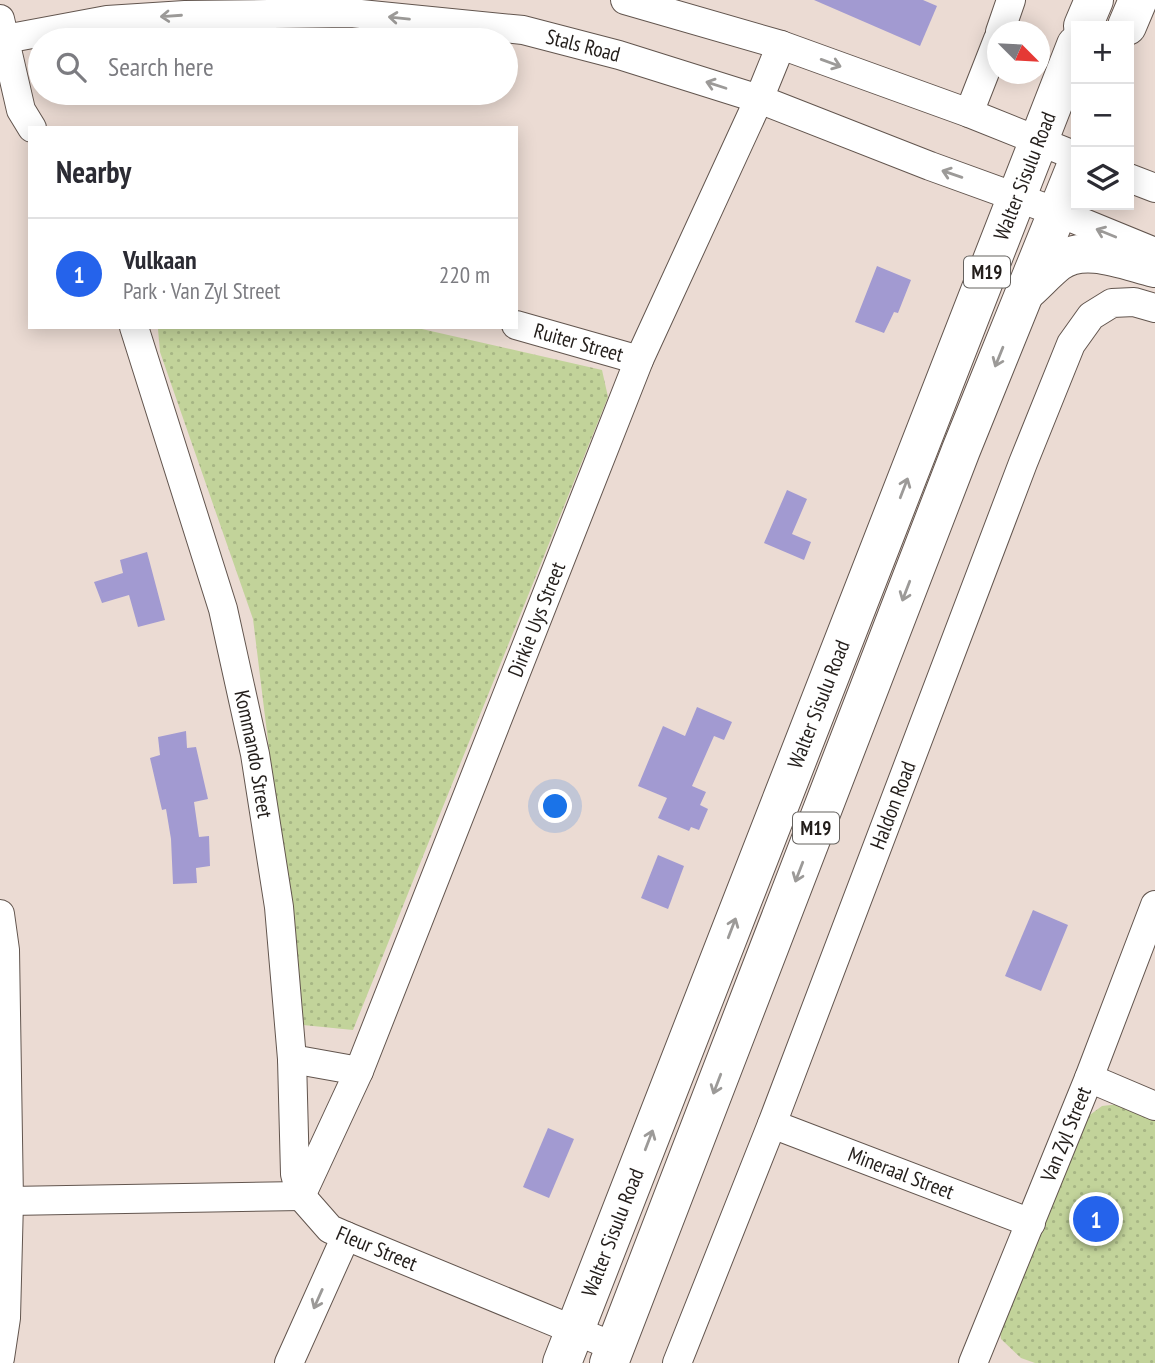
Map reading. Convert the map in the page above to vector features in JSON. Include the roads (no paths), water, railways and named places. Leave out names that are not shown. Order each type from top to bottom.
[{"type":"highway","points":[[1085,21],[1094,0]]},
{"type":"highway","points":[[1129,21],[1138,0]]},
{"type":"highway","name":"Walter Sisulu Road","points":[[569,1347],[1071,58]]},
{"type":"highway","name":"Walter Sisulu Road","points":[[612,1355],[924,545],[1071,178]]},
{"type":"highway","points":[[1025,293],[1058,262],[1076,254],[1097,254],[1155,268]]},
{"type":"highway","points":[[887,531],[924,545]]},
{"type":"highway","points":[[808,734],[846,749]]},
{"type":"highway","points":[[694,1026],[733,1042]]},
{"type":"street","points":[[625,0],[781,46],[970,113],[1071,154]]},
{"type":"street","points":[[1004,21],[1011,0]]},
{"type":"street","name":"Stals Road","points":[[42,28],[107,20],[351,7],[508,28]]},
{"type":"street","name":"Stals Road","points":[[518,29],[620,55],[759,99],[1155,252]]},
{"type":"street","name":"Stals Road","points":[[2,33],[28,30]]},
{"type":"street","points":[[2,33],[21,110],[31,126]]},
{"type":"street","name":"Dirkie Uys Street","points":[[301,1196],[359,1071],[639,360],[781,46]]},
{"type":"street","points":[[970,113],[987,68]]},
{"type":"street","points":[[1134,180],[1155,188]]},
{"type":"street","name":"Haldon Road","points":[[677,1363],[772,1124],[1023,463],[1071,344],[1091,316],[1112,303],[1134,302],[1155,308]]},
{"type":"street","name":"Ruiter Street","points":[[518,326],[639,360]]},
{"type":"street","name":"Kommando Street","points":[[135,329],[223,609],[255,754],[279,907],[292,1059],[295,1174],[301,1196]]},
{"type":"street","name":"Van Zyl Street","points":[[973,1363],[1089,1078],[1155,905]]},
{"type":"street","points":[[0,914],[5,950],[9,1201],[6,1318],[0,1358]]},
{"type":"street","points":[[292,1059],[359,1071]]},
{"type":"street","points":[[1089,1078],[1155,1106]]},
{"type":"street","name":"Mineraal Street","points":[[772,1124],[1031,1223]]},
{"type":"street","points":[[9,1201],[301,1196]]},
{"type":"street","name":"Fleur Street","points":[[301,1196],[330,1228],[569,1347],[612,1355]]},
{"type":"street","points":[[289,1363],[346,1236]]},
{"type":"place","name":"Vulkaan","points":[[1096,1219]]}]
